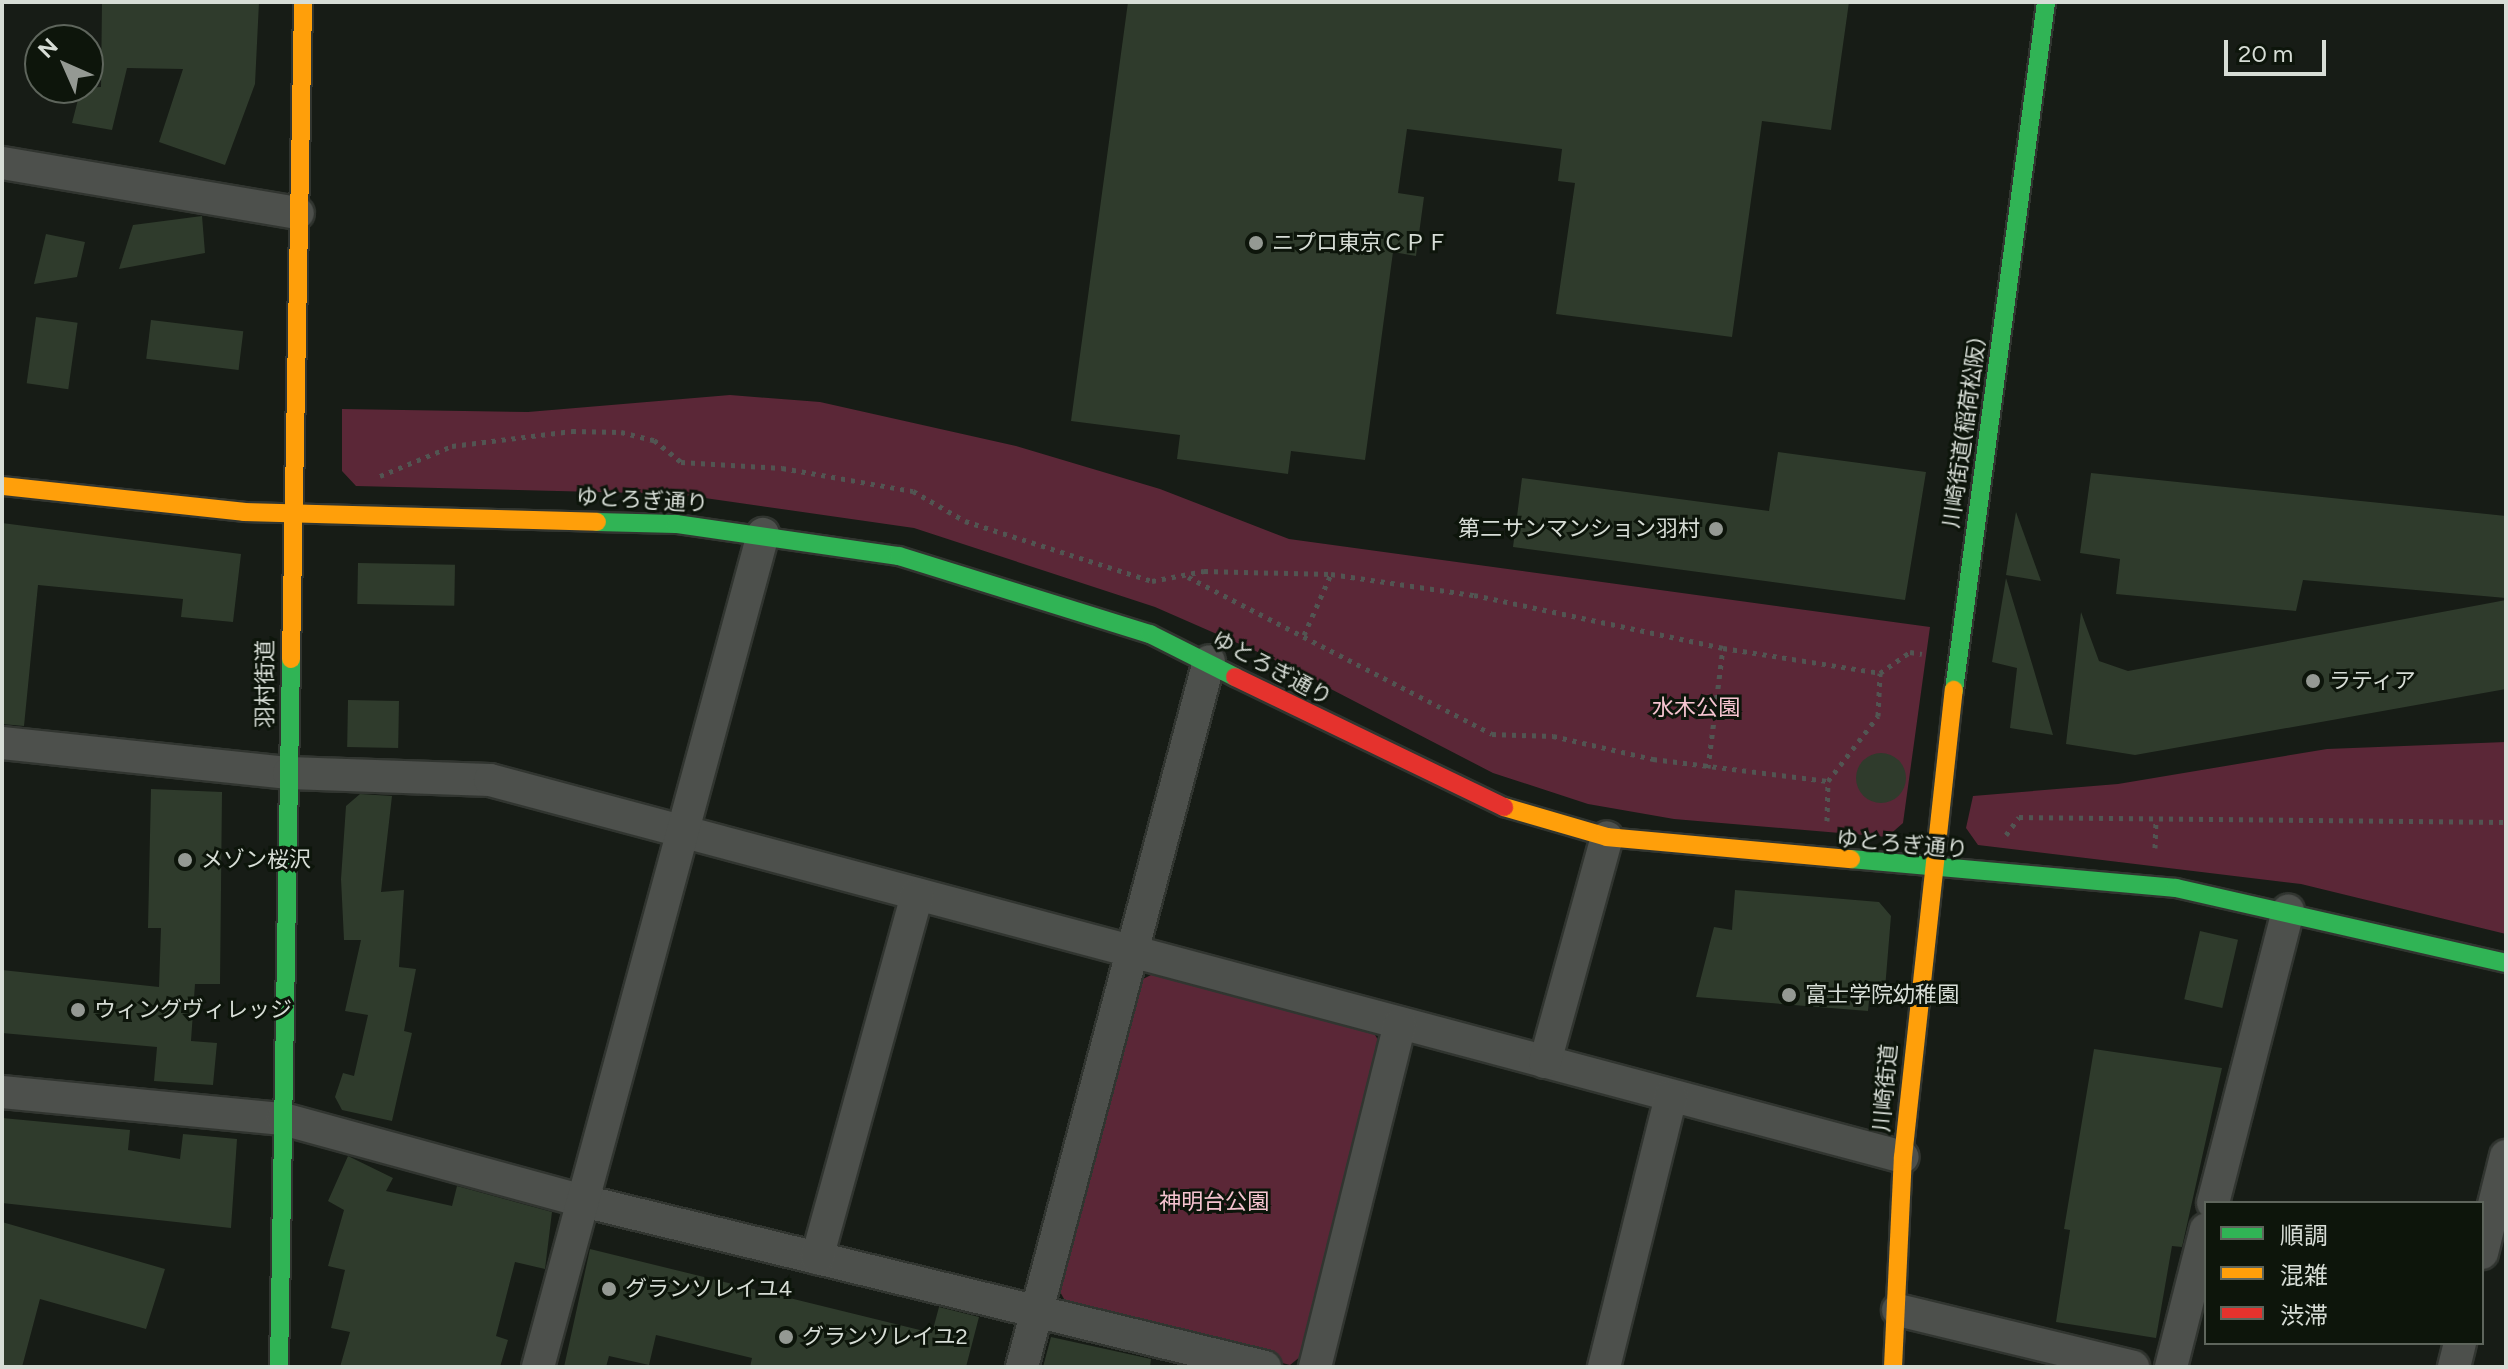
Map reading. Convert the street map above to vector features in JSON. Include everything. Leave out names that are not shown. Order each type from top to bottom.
[{"type":"street","name":"羽村街道","points":[[279,1367],[291,514],[303,2]]},
{"type":"street","name":"川崎街道(稲荷松阪)","points":[[1930,871],[2046,2]]},
{"type":"street","points":[[2,163],[298,213]]},
{"type":"street","name":"ゆとろぎ通り","points":[[2,486],[291,514],[611,521],[763,534],[979,577],[1209,661],[1477,799],[1607,837],[1930,871],[2176,888],[2288,910],[2506,963]]},
{"type":"street","points":[[538,1367],[763,534]]},
{"type":"street","points":[[1022,1367],[1209,661]]},
{"type":"street","points":[[2,743],[289,773],[490,780],[1903,1157]]},
{"type":"street","points":[[1545,1062],[1607,837]]},
{"type":"street","name":"川崎街道","points":[[1893,1367],[1903,1157],[1930,871]]},
{"type":"street","points":[[817,1258],[917,895]]},
{"type":"street","points":[[2214,1201],[2288,910]]},
{"type":"street","points":[[1315,1367],[1400,1023]]},
{"type":"street","points":[[2,1092],[283,1119],[583,1201],[1265,1367]]},
{"type":"street","points":[[1604,1367],[1671,1096]]},
{"type":"street","points":[[2484,1245],[2506,1156]]},
{"type":"street","points":[[2171,1367],[2204,1237]]},
{"type":"street","points":[[1898,1310],[2133,1367]]},
{"type":"street","points":[[2454,1367],[2460,1345]]},
{"type":"path","points":[[370,482],[452,446],[572,431],[621,432],[654,440],[681,462],[782,468],[913,491],[965,521],[1152,581],[1204,571],[1331,574],[1474,595],[1723,648],[1880,673],[1910,652]]},
{"type":"path","points":[[1304,635],[1331,574]]},
{"type":"path","points":[[1187,576],[1492,734],[1553,736],[1708,768],[1828,781]]},
{"type":"path","points":[[1708,768],[1723,648]]},
{"type":"path","points":[[1826,836],[1828,781],[1839,762],[1878,716],[1880,673]]},
{"type":"path","points":[[2000,876],[2006,829],[2019,817],[2506,822]]},
{"type":"green space","name":"水木公園","points":[[730,395],[820,402],[1016,446],[1160,489],[1289,539],[1930,627],[1903,823],[1887,837],[1674,819],[1588,804],[1493,773],[1267,656],[1155,607],[914,528],[677,494],[356,486],[342,471],[342,409],[528,412]]},
{"type":"green space","points":[[2506,742],[2506,934],[2301,884],[1978,845],[1966,828],[1973,796],[2118,784],[2327,749]]},
{"type":"green space","name":"神明台公園","points":[[1153,974],[1372,1030],[1383,1048],[1306,1352],[1290,1365],[1068,1306],[1059,1290],[1141,980]]},
{"type":"building","points":[[102,2],[259,2],[255,84],[225,165],[159,142],[183,69],[127,68],[112,130],[72,123],[77,104],[104,104]]},
{"type":"building","name":"ニプロ東京ＣＰＦ","points":[[1128,2],[1849,2],[1831,130],[1762,121],[1732,337],[1556,314],[1575,183],[1558,181],[1562,149],[1407,129],[1398,193],[1424,197],[1416,256],[1393,252],[1365,460],[1291,451],[1288,474],[1177,459],[1180,435],[1071,421]]},
{"type":"building","points":[[202,216],[205,253],[119,269],[133,225]]},
{"type":"building","points":[[46,234],[85,242],[77,277],[34,284]]},
{"type":"building","points":[[36,317],[78,323],[68,389],[27,383]]},
{"type":"building","points":[[151,320],[243,331],[239,370],[146,359]]},
{"type":"building","name":"第二サンマンション羽村","points":[[1778,452],[1926,472],[1905,600],[1513,547],[1522,478],[1769,511]]},
{"type":"building","points":[[2091,473],[2506,516],[2506,598],[2303,580],[2296,611],[2116,594],[2120,559],[2080,553]]},
{"type":"building","points":[[2016,512],[2041,581],[2006,575]]},
{"type":"building","points":[[2,523],[241,554],[233,622],[181,617],[183,599],[38,585],[24,726],[2,724]]},
{"type":"building","points":[[358,563],[455,565],[454,606],[357,604]]},
{"type":"building","points":[[2006,578],[2053,735],[2010,728],[2017,668],[1992,662]]},
{"type":"building","name":"ラティア","points":[[2506,600],[2506,689],[2135,755],[2066,744],[2081,612],[2099,661],[2128,671]]},
{"type":"building","points":[[348,700],[399,701],[398,748],[347,747]]},
{"type":"building","points":[[1881,753],[1898,761],[1906,778],[1898,795],[1881,803],[1864,795],[1856,778],[1864,761]]},
{"type":"building","points":[[151,789],[222,792],[220,984],[195,984],[191,1041],[217,1043],[213,1085],[154,1081],[157,1047],[2,1033],[2,970],[159,987],[161,928],[148,928]]},
{"type":"building","points":[[360,794],[392,796],[381,892],[404,890],[399,967],[416,969],[404,1031],[412,1033],[392,1121],[342,1110],[335,1097],[343,1073],[354,1076],[368,1015],[345,1011],[361,940],[344,940],[341,879],[346,806]]},
{"type":"building","points":[[1735,890],[1879,902],[1891,916],[1884,1001],[1869,1001],[1868,1011],[1696,997],[1714,927],[1732,930]]},
{"type":"building","points":[[2200,931],[2238,940],[2222,1008],[2184,999]]},
{"type":"building","points":[[2094,1049],[2222,1068],[2182,1247],[2172,1246],[2156,1338],[2056,1322],[2070,1230],[2064,1229]]},
{"type":"building","points":[[2,1118],[130,1130],[128,1150],[180,1159],[183,1134],[237,1139],[231,1228],[2,1203]]},
{"type":"building","points":[[348,1156],[393,1178],[386,1191],[452,1206],[457,1186],[552,1212],[545,1269],[515,1262],[496,1336],[508,1340],[500,1367],[340,1367],[350,1332],[331,1328],[345,1270],[328,1266],[344,1210],[328,1201]]},
{"type":"building","points":[[2,1222],[165,1269],[146,1329],[40,1299],[22,1367],[2,1367]]},
{"type":"building","points":[[590,1249],[932,1333],[939,1307],[979,1317],[966,1367],[750,1367],[752,1358],[656,1335],[649,1365],[609,1356],[606,1367],[564,1367]]},
{"type":"building","points":[[1051,1337],[1151,1359],[1150,1367],[1043,1367]]},
{"type":"traffic: fast","points":[[1954,690],[2046,2]]},
{"type":"traffic: fast","points":[[597,522],[676,524],[899,556],[1150,634],[1235,677]]},
{"type":"traffic: fast","points":[[279,1367],[291,659]]},
{"type":"traffic: fast","points":[[1851,859],[2176,888],[2506,963]]},
{"type":"traffic: slow","points":[[291,659],[303,2]]},
{"type":"traffic: slow","points":[[2,486],[244,512],[597,522]]},
{"type":"traffic: slow","points":[[1893,1367],[1903,1157],[1954,690]]},
{"type":"traffic: slow","points":[[1504,807],[1607,837],[1851,859]]},
{"type":"traffic: jam","points":[[1235,677],[1504,807]]},
{"type":"place","name":"ニプロ東京ＣＰＦ","points":[[1256,243]]},
{"type":"place","name":"第二サンマンション羽村","points":[[1716,529]]},
{"type":"place","name":"ラティア","points":[[2313,681]]},
{"type":"place","name":"メゾン桜沢","points":[[185,860]]},
{"type":"place","name":"富士学院幼稚園","points":[[1789,995]]},
{"type":"place","name":"ウィングヴィレッジ","points":[[78,1010]]},
{"type":"place","name":"グランソレイユ4","points":[[609,1289]]},
{"type":"place","name":"グランソレイユ2","points":[[786,1337]]}]
